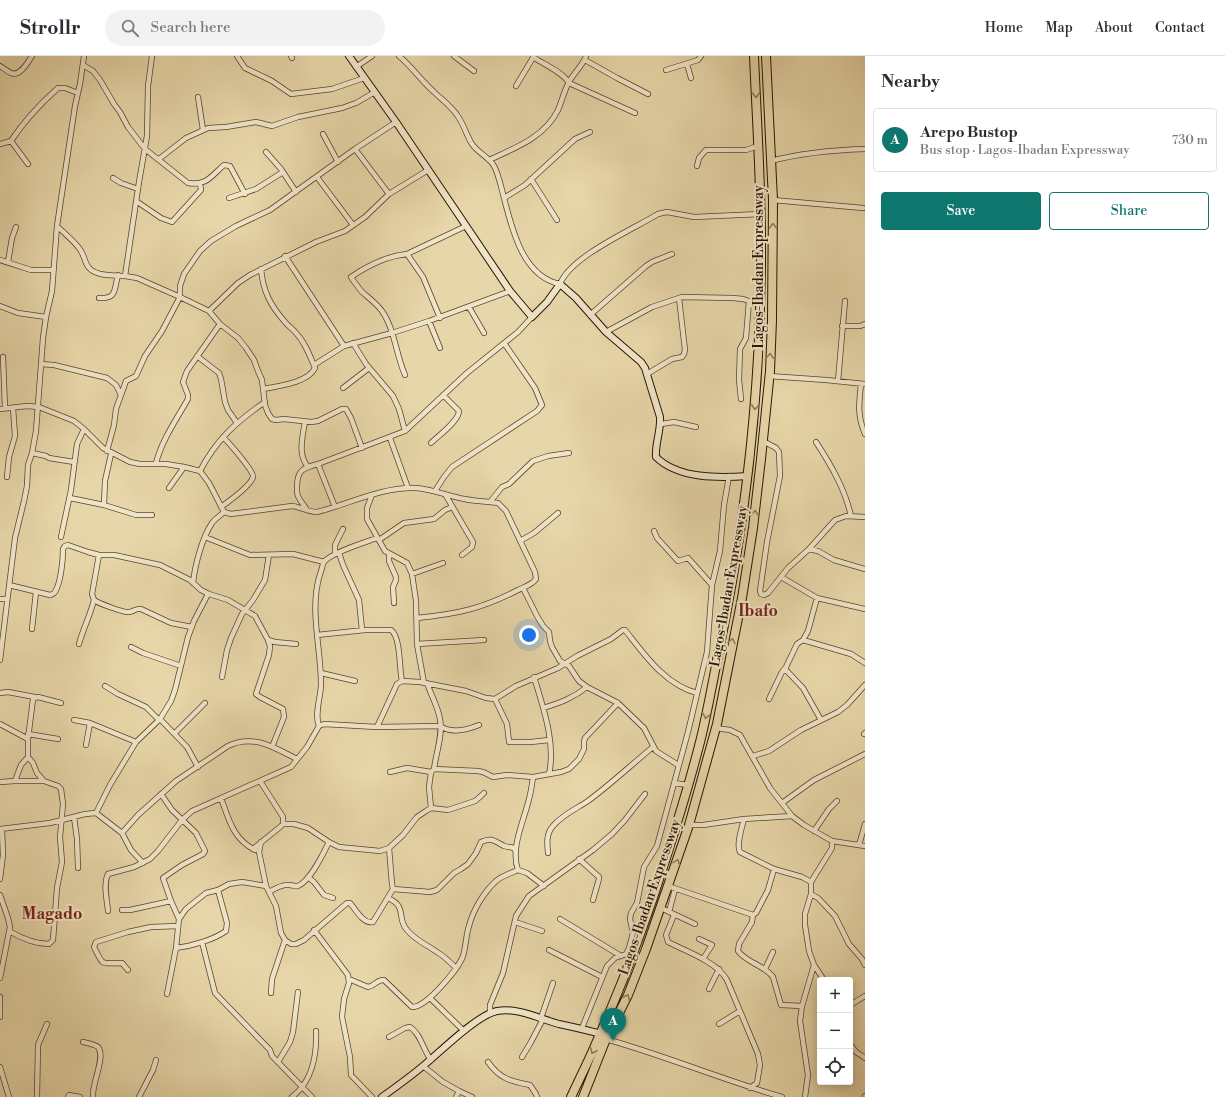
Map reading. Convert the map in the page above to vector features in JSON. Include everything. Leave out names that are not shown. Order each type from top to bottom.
[{"type":"highway","name":"Lagos-Ibadan Expressway","points":[[583,1097],[669,850],[688,785],[702,735],[726,619],[739,543],[748,476],[756,388],[760,305],[761,214],[754,56]]},
{"type":"highway","name":"Lagos-Ibadan Expressway","points":[[571,1097],[603,1037],[628,995],[665,910],[716,728],[743,590],[753,528],[763,441],[772,320],[773,200],[766,56]]},
{"type":"street","points":[[0,66],[11,73],[17,73],[20,72],[32,56]]},
{"type":"street","points":[[0,660],[15,538],[27,486],[28,465],[32,453],[39,407],[46,317],[52,291],[57,226],[84,56]]},
{"type":"street","points":[[125,276],[147,136],[148,86],[152,56]]},
{"type":"street","points":[[237,56],[245,68],[272,81],[291,94],[332,89],[364,78]]},
{"type":"street","points":[[348,56],[396,122],[510,291],[532,317]]},
{"type":"street","points":[[356,67],[372,56]]},
{"type":"street","points":[[399,56],[434,92],[446,102],[461,121],[471,143],[494,165],[511,229],[528,262],[539,275],[551,283],[560,284],[576,298],[606,332],[641,362],[647,374],[661,424],[655,451],[656,457],[673,469],[688,474],[748,476]]},
{"type":"street","points":[[454,56],[474,71]]},
{"type":"street","points":[[666,70],[698,60],[701,56]]},
{"type":"street","points":[[516,86],[533,57],[561,74],[569,83],[635,114]]},
{"type":"street","points":[[489,160],[531,140],[549,123],[558,111],[562,97],[569,83],[586,58],[617,78],[648,94]]},
{"type":"street","points":[[687,64],[691,78]]},
{"type":"street","points":[[83,65],[93,71],[100,80],[128,127],[145,149],[188,183],[197,184],[204,182],[224,166],[230,166],[245,194]]},
{"type":"street","points":[[0,144],[11,141],[31,114],[58,88],[65,88],[78,93]]},
{"type":"street","points":[[159,159],[186,138],[203,130],[256,122],[272,126],[298,117],[342,108],[356,103],[375,92]]},
{"type":"street","points":[[198,97],[203,130]]},
{"type":"street","points":[[104,505],[105,481],[116,409],[124,385],[126,381],[136,376],[145,356],[162,331],[180,296],[180,286],[184,274],[200,251],[211,240],[270,210],[355,149],[396,122]]},
{"type":"street","points":[[504,198],[512,194],[531,179],[575,139],[590,132]]},
{"type":"street","points":[[323,134],[338,162]]},
{"type":"street","points":[[11,141],[28,164]]},
{"type":"street","points":[[697,166],[699,158],[706,150],[746,150],[758,146]]},
{"type":"street","points":[[355,149],[389,194]]},
{"type":"street","points":[[771,161],[787,156],[865,149]]},
{"type":"street","points":[[266,152],[283,172],[296,192]]},
{"type":"street","points":[[209,311],[238,283],[285,256],[345,231],[365,217],[389,194],[428,170]]},
{"type":"street","points":[[229,198],[245,194],[256,189],[283,172]]},
{"type":"street","points":[[317,177],[353,225]]},
{"type":"street","points":[[113,178],[121,183],[138,189]]},
{"type":"street","points":[[531,179],[557,220]]},
{"type":"street","points":[[136,201],[161,218],[172,222],[201,190],[200,183]]},
{"type":"street","points":[[773,200],[863,208]]},
{"type":"street","points":[[307,510],[298,497],[297,492],[298,475],[301,470],[405,432],[443,395],[518,332],[547,302],[562,279],[587,256],[658,214],[667,212],[694,217],[761,214]]},
{"type":"street","points":[[8,262],[12,238],[16,226]]},
{"type":"street","points":[[57,226],[79,248],[84,256],[88,268],[93,271],[137,278],[180,296],[209,311],[220,324],[238,338],[254,360],[262,380],[268,413],[272,419],[318,421],[342,408],[346,409],[351,418],[362,448]]},
{"type":"street","points":[[405,375],[399,361],[392,333],[382,312],[375,302],[361,291],[351,277],[374,264],[396,255],[407,254],[466,226]]},
{"type":"street","points":[[407,254],[422,277],[440,318]]},
{"type":"street","points":[[590,315],[646,266],[672,254]]},
{"type":"street","points":[[285,256],[344,346]]},
{"type":"street","points":[[0,260],[31,270],[53,270]]},
{"type":"street","points":[[261,269],[262,282],[267,295],[283,320],[296,332],[315,368],[313,373],[306,377],[289,383],[263,389]]},
{"type":"street","points":[[99,298],[107,299],[112,296],[115,291],[118,275]]},
{"type":"street","points":[[314,365],[344,346],[440,318],[510,291]]},
{"type":"street","points":[[606,332],[652,307],[679,298],[733,298],[760,305]]},
{"type":"street","points":[[647,374],[666,362],[682,357],[684,354],[685,350],[679,298]]},
{"type":"street","points":[[741,399],[739,380],[740,350],[746,338],[749,301]]},
{"type":"street","points":[[838,381],[845,301]]},
{"type":"street","points":[[0,306],[18,313],[46,317]]},
{"type":"street","points":[[469,307],[484,333]]},
{"type":"street","points":[[429,321],[440,348]]},
{"type":"street","points":[[156,463],[169,432],[188,399],[183,382],[184,378],[197,356],[220,324]]},
{"type":"street","points":[[842,326],[860,326],[865,324]]},
{"type":"street","points":[[353,343],[369,368],[393,396],[399,409],[405,432]]},
{"type":"street","points":[[435,491],[452,467],[537,411],[542,405],[535,388],[504,343]]},
{"type":"street","points":[[197,356],[219,373],[228,410],[238,423]]},
{"type":"street","points":[[3,357],[2,409],[39,407],[74,421],[109,452],[130,462],[140,464],[156,463],[184,466],[200,472],[209,483],[224,512],[231,514],[292,506],[317,512],[387,491],[408,488],[426,489],[464,499],[498,504],[506,512],[520,541],[536,576],[535,582],[478,608],[449,615],[417,618]]},
{"type":"street","points":[[42,364],[54,365],[107,378],[116,385],[121,395]]},
{"type":"street","points":[[344,388],[369,368]]},
{"type":"street","points":[[769,376],[863,384],[859,417],[860,424],[865,434]]},
{"type":"street","points":[[116,385],[124,385]]},
{"type":"street","points":[[431,443],[456,419],[459,414],[459,411],[443,395]]},
{"type":"street","points":[[200,472],[208,457],[223,437],[265,402]]},
{"type":"street","points":[[7,476],[7,468],[15,436],[14,408]]},
{"type":"street","points":[[305,421],[302,448],[304,462],[308,467]]},
{"type":"street","points":[[661,424],[674,422],[696,427]]},
{"type":"street","points":[[60,537],[70,498],[77,444],[84,429]]},
{"type":"street","points":[[221,508],[249,484],[253,478],[253,474],[238,453],[223,437]]},
{"type":"street","points":[[390,438],[408,488]]},
{"type":"street","points":[[763,441],[776,448],[778,452],[780,476],[767,542],[760,591],[761,594],[764,595],[768,593],[781,577],[835,520],[841,517],[850,516],[865,517]]},
{"type":"street","points":[[816,442],[836,477],[848,506],[850,516]]},
{"type":"street","points":[[32,453],[49,458],[74,462]]},
{"type":"street","points":[[490,502],[502,487],[533,461],[548,456],[569,453]]},
{"type":"street","points":[[318,464],[335,507]]},
{"type":"street","points":[[170,488],[184,466]]},
{"type":"street","points":[[582,1028],[602,977],[610,961],[626,954],[632,940],[633,933],[630,919],[631,913],[637,903],[644,867],[657,846],[665,812],[688,732],[706,652],[712,584],[720,550],[724,505],[729,476]]},
{"type":"street","points":[[445,494],[473,542],[472,547],[462,555]]},
{"type":"street","points":[[372,495],[367,508],[367,519],[385,551],[407,563],[412,574],[417,618],[417,644],[426,683],[438,714],[440,726],[429,787],[431,808]]},
{"type":"street","points":[[70,498],[104,505],[136,515],[152,515]]},
{"type":"street","points":[[319,726],[317,722],[317,715],[320,698],[321,673],[315,614],[319,577],[324,562],[337,553],[378,539],[404,523],[434,519],[452,507]]},
{"type":"street","points":[[193,582],[197,562],[205,537],[212,524],[224,512]]},
{"type":"street","points":[[520,541],[534,533],[558,513]]},
{"type":"street","points":[[343,529],[336,545],[337,553],[359,600],[362,630]]},
{"type":"street","points":[[654,531],[657,538],[678,561],[688,558],[712,584]]},
{"type":"street","points":[[205,537],[250,555],[293,554],[324,562]]},
{"type":"street","points":[[9,585],[50,595],[55,592],[63,549],[68,545],[99,555],[114,555],[160,565],[193,582],[208,594],[228,600],[245,609],[255,616],[270,646],[269,655],[256,691],[257,695],[283,709],[284,713],[284,717],[272,747]]},
{"type":"street","points":[[809,549],[818,551],[834,560],[865,569]]},
{"type":"street","points":[[389,554],[389,561],[396,577],[393,587],[394,603]]},
{"type":"street","points":[[79,644],[94,600],[92,594],[99,555]]},
{"type":"street","points":[[222,678],[226,650],[245,609],[253,600],[266,580],[269,555]]},
{"type":"street","points":[[412,574],[443,563]]},
{"type":"street","points":[[781,577],[817,598],[865,609]]},
{"type":"street","points":[[523,588],[537,616],[549,632],[552,647],[560,661],[569,666],[579,681],[587,688],[618,703],[644,728],[653,748],[661,755],[678,765]]},
{"type":"street","points":[[32,629],[36,592]]},
{"type":"street","points":[[96,812],[110,785],[136,742],[159,719],[171,701],[192,627],[208,594]]},
{"type":"street","points":[[769,699],[797,644],[803,640],[808,631],[817,598]]},
{"type":"street","points":[[0,599],[7,599]]},
{"type":"street","points":[[94,600],[124,612],[130,612],[137,608],[141,609],[171,623],[192,627]]},
{"type":"street","points":[[317,635],[362,630],[391,630],[394,632],[399,655],[402,681]]},
{"type":"street","points":[[377,727],[397,684],[402,681],[426,683],[466,691],[486,698],[495,699],[534,677],[558,668],[611,639],[623,630],[625,630],[659,671],[680,687],[697,693]]},
{"type":"street","points":[[268,640],[296,644]]},
{"type":"street","points":[[417,644],[484,640]]},
{"type":"street","points":[[803,640],[851,654],[865,663]]},
{"type":"street","points":[[131,648],[182,666]]},
{"type":"street","points":[[786,667],[786,670],[803,688],[821,720]]},
{"type":"street","points":[[321,673],[355,681]]},
{"type":"street","points":[[534,677],[550,740],[551,755],[549,774]]},
{"type":"street","points":[[753,756],[769,752],[801,730],[838,712],[847,705],[865,685]]},
{"type":"street","points":[[104,686],[146,707],[187,746],[198,766]]},
{"type":"street","points":[[543,708],[571,698],[587,688]]},
{"type":"street","points":[[0,694],[8,692],[62,703]]},
{"type":"street","points":[[35,697],[33,698],[28,736],[28,757],[44,781]]},
{"type":"street","points":[[495,699],[507,724],[509,742],[550,740]]},
{"type":"street","points":[[390,772],[407,768],[432,771],[478,771],[493,777],[533,777],[569,769],[582,755],[585,738],[618,703]]},
{"type":"street","points":[[175,733],[205,704]]},
{"type":"street","points":[[74,720],[90,722],[136,742]]},
{"type":"street","points":[[86,745],[90,722]]},
{"type":"street","points":[[0,724],[28,736],[58,739]]},
{"type":"street","points":[[108,911],[106,877],[108,874],[144,863],[158,851],[182,820],[202,805],[291,767],[307,747],[319,726],[324,724],[377,727],[440,726],[448,730],[461,730],[479,725]]},
{"type":"street","points":[[716,728],[730,730],[740,735],[770,788],[792,816],[832,841],[865,846]]},
{"type":"street","points":[[122,833],[138,815],[176,781],[236,742],[248,740],[262,743],[297,759]]},
{"type":"street","points":[[548,853],[547,840],[548,834],[552,827],[562,818],[616,780],[653,748]]},
{"type":"street","points":[[782,803],[814,780],[865,754]]},
{"type":"street","points":[[15,781],[21,765],[28,757]]},
{"type":"street","points":[[518,870],[516,866],[516,852],[519,828],[529,799],[533,777]]},
{"type":"street","points":[[0,782],[44,781],[58,786],[61,789],[63,804],[60,837],[62,862],[57,888],[53,940],[49,944],[44,944],[24,939],[9,931]]},
{"type":"street","points":[[260,781],[283,817],[283,824]]},
{"type":"street","points":[[674,783],[688,785]]},
{"type":"street","points":[[253,849],[283,824],[294,824],[308,828],[339,847],[376,851],[389,848],[403,835],[417,817],[431,808],[448,810],[453,807],[475,801],[484,793]]},
{"type":"street","points":[[161,794],[172,810],[196,833],[205,850],[203,854],[182,865],[163,878],[179,919]]},
{"type":"street","points":[[490,1013],[490,1005],[503,973],[516,916],[529,896],[612,834],[645,794]]},
{"type":"street","points":[[221,798],[234,831],[250,848],[259,852]]},
{"type":"street","points":[[814,831],[829,809],[837,802]]},
{"type":"street","points":[[0,879],[3,855],[1,829],[61,821],[96,812],[122,833],[131,850],[144,863]]},
{"type":"street","points":[[689,825],[703,825],[744,819],[792,816]]},
{"type":"street","points":[[74,817],[77,838],[78,868]]},
{"type":"street","points":[[744,819],[738,849],[740,852],[774,869],[802,877],[811,882]]},
{"type":"street","points":[[859,845],[865,824]]},
{"type":"street","points":[[393,889],[430,892],[437,890],[454,873],[468,864],[476,853],[481,842],[492,840],[497,841],[503,846],[514,848],[516,852]]},
{"type":"street","points":[[822,977],[814,965],[809,951],[805,914],[811,894],[811,882],[832,848],[832,841]]},
{"type":"street","points":[[261,842],[259,852],[266,886],[276,906],[281,933],[285,940],[291,944],[296,944],[304,940],[314,930],[348,903],[352,905],[365,921],[373,922],[393,889],[389,848]]},
{"type":"street","points":[[268,892],[285,886],[300,885],[321,859],[330,842]]},
{"type":"street","points":[[579,859],[599,877],[593,900]]},
{"type":"street","points":[[774,869],[768,890],[756,913],[753,915],[752,922],[739,944],[738,951],[742,956],[765,968],[773,977],[780,1004],[802,1006]]},
{"type":"street","points":[[350,981],[370,987],[378,981],[384,980],[414,1007],[430,998],[456,968],[462,957],[469,926],[482,898],[496,881],[518,870],[526,873],[544,886]]},
{"type":"street","points":[[308,877],[324,895],[333,898]]},
{"type":"street","points":[[167,994],[176,948],[179,919],[186,909],[202,896],[211,891],[218,890],[236,882],[266,886]]},
{"type":"street","points":[[672,887],[753,915]]},
{"type":"street","points":[[176,948],[202,942],[221,935],[226,931],[227,923],[218,890]]},
{"type":"street","points":[[811,894],[818,898],[835,916],[849,944],[862,959],[865,965]]},
{"type":"street","points":[[0,895],[10,922],[0,978]]},
{"type":"street","points":[[388,898],[397,904],[402,912],[403,925],[406,930],[414,937],[444,956],[456,968]]},
{"type":"street","points":[[122,910],[130,910],[171,901]]},
{"type":"street","points":[[665,910],[695,924]]},
{"type":"street","points":[[674,915],[666,936],[668,942],[719,969],[727,980],[758,1054],[760,1065],[757,1083],[750,1088]]},
{"type":"street","points":[[560,919],[621,956]]},
{"type":"street","points":[[515,922],[542,931]]},
{"type":"street","points":[[128,970],[122,963],[105,964],[102,962],[94,947],[96,942],[128,932],[151,927],[178,926]]},
{"type":"street","points":[[314,930],[348,975],[350,981],[343,1004],[342,1017],[350,1057],[351,1075],[372,1097]]},
{"type":"street","points":[[699,939],[712,945],[703,960]]},
{"type":"street","points":[[271,993],[272,979],[285,940]]},
{"type":"street","points":[[202,942],[215,993],[270,1050],[272,1056],[312,1097]]},
{"type":"street","points":[[549,950],[602,977]]},
{"type":"street","points":[[765,968],[773,952]]},
{"type":"street","points":[[805,1097],[808,1076],[800,1028],[802,1006],[814,965]]},
{"type":"street","points":[[710,990],[719,969]]},
{"type":"street","points":[[522,1056],[531,1042],[542,1019],[553,983]]},
{"type":"street","points":[[278,1062],[290,1042],[293,1032],[298,992]]},
{"type":"street","points":[[853,1003],[865,996]]},
{"type":"street","points":[[0,997],[0,1017]]},
{"type":"street","points":[[430,998],[464,1031]]},
{"type":"street","points":[[382,1097],[431,1060],[464,1031],[490,1013],[506,1010],[582,1028],[603,1037],[750,1088],[782,1097]]},
{"type":"street","points":[[719,1024],[740,1011]]},
{"type":"street","points":[[38,1097],[38,1045],[47,1024]]},
{"type":"street","points":[[389,1037],[408,1026],[412,1028],[431,1060]]},
{"type":"street","points":[[292,1097],[302,1087],[308,1077],[315,1056],[316,1032]]},
{"type":"street","points":[[83,1042],[95,1046],[100,1050],[93,1097]]},
{"type":"street","points":[[853,1048],[865,1058]]},
{"type":"street","points":[[139,1097],[153,1070],[156,1060]]},
{"type":"street","points":[[488,1062],[498,1074],[509,1081],[530,1085],[537,1097]]},
{"type":"street","points":[[423,1066],[443,1082],[472,1097]]},
{"type":"street","points":[[0,1067],[9,1097]]},
{"type":"street","points":[[456,1097],[459,1091]]},
{"type":"street","points":[[68,1097],[68,1095],[80,1097]]},
{"type":"place","name":"Arepo Bustop","points":[[613,1041]]},
{"type":"district","name":"Ibafo","points":[[758,610]]},
{"type":"district","name":"Magado","points":[[52,913]]}]
